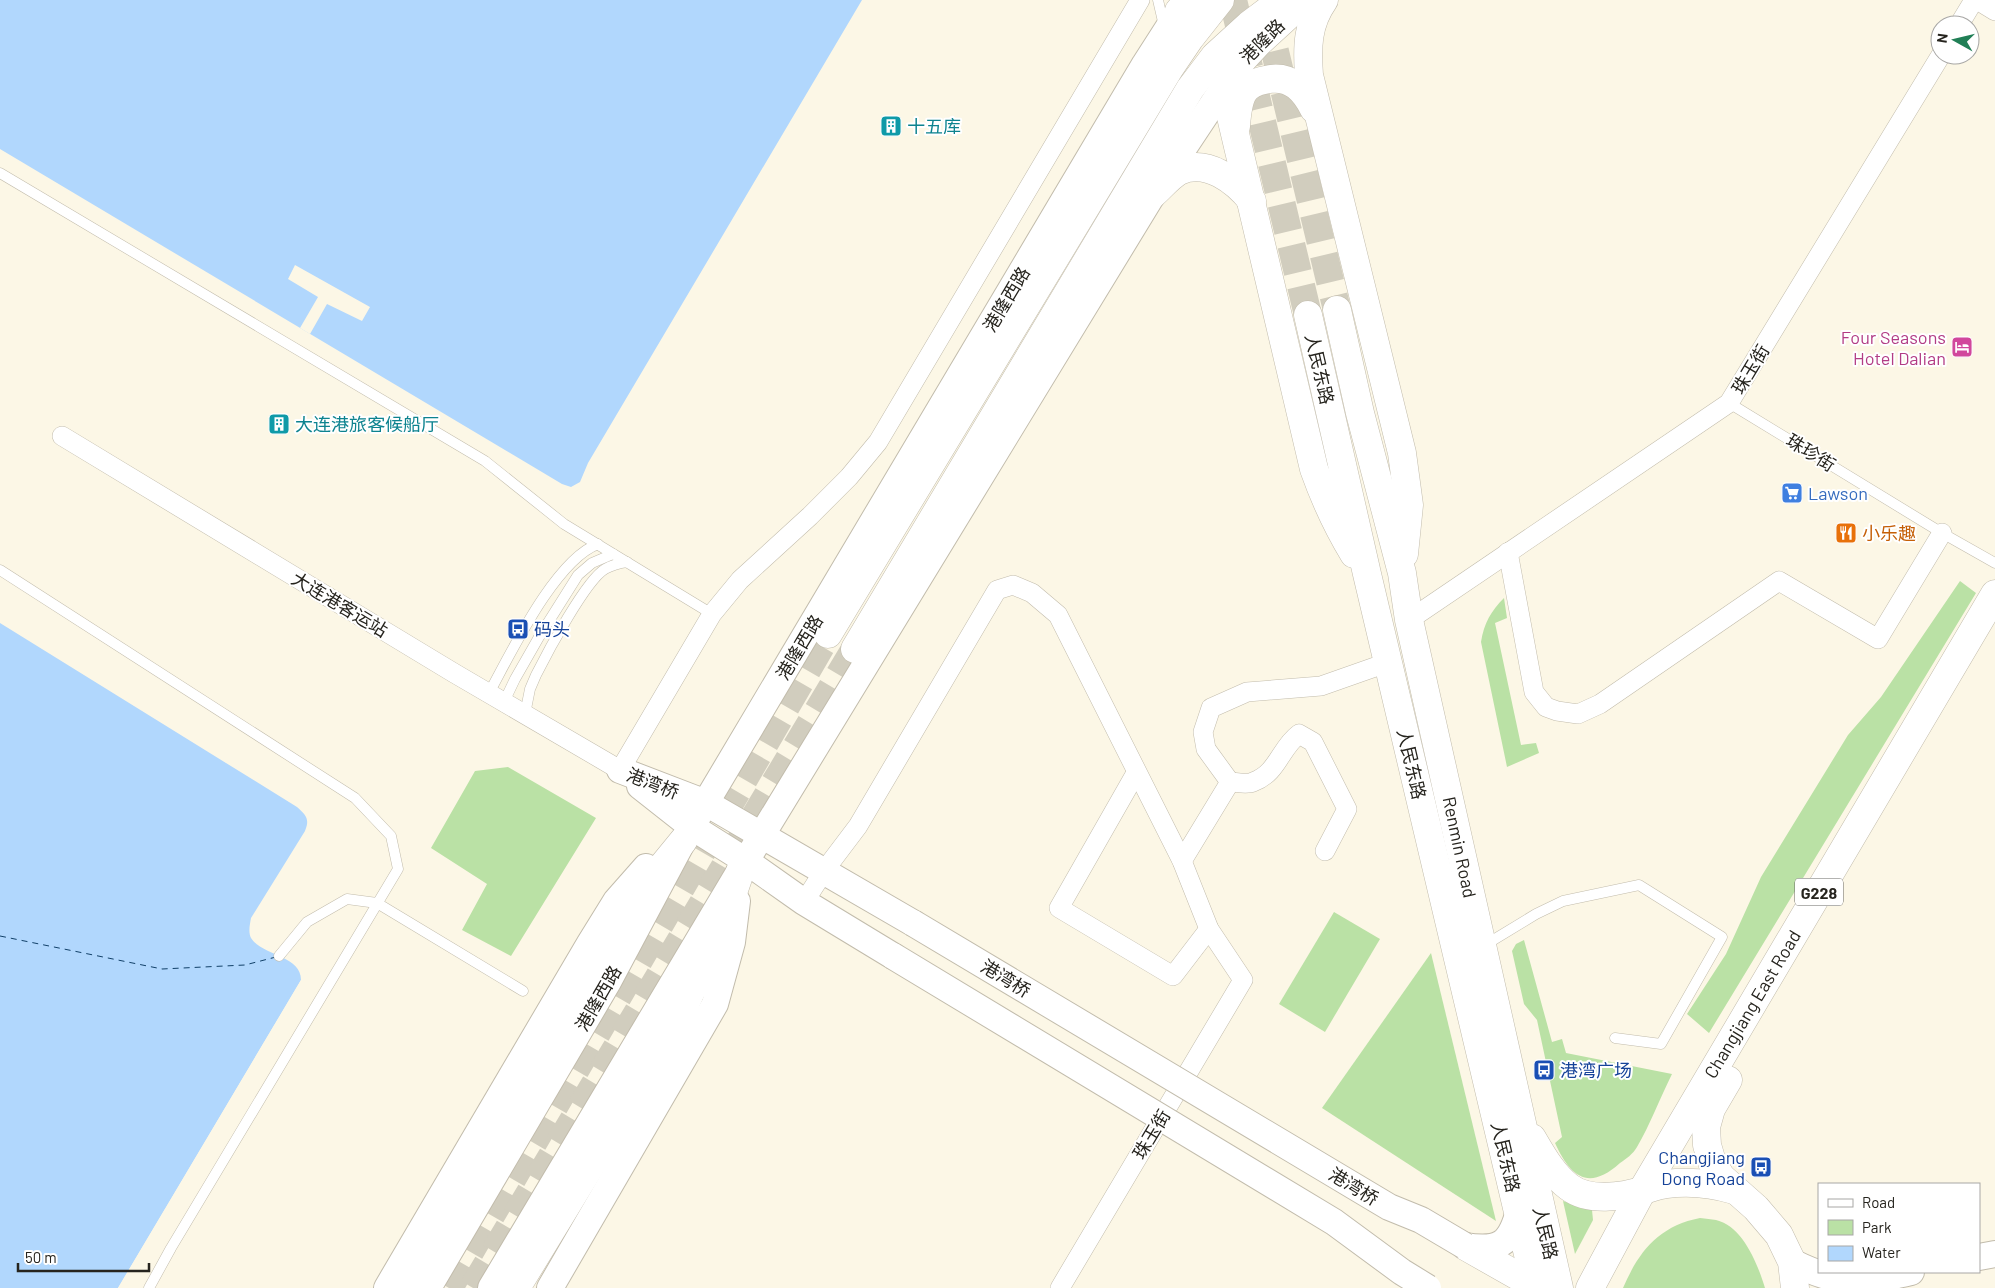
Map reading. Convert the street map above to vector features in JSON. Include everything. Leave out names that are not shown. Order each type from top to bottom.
[{"type":"main road","points":[[828,634],[1169,69],[1177,14],[1220,0]]},
{"type":"main road","points":[[854,650],[1190,89],[1216,56],[1249,24],[1282,0]]},
{"type":"main road","name":"港隆路","points":[[1224,87],[1230,73],[1258,43],[1306,0]]},
{"type":"main road","points":[[1324,0],[1310,26],[1307,49],[1310,75],[1402,453],[1409,505],[1402,573]]},
{"type":"main road","name":"港隆西路","points":[[428,1288],[608,982],[706,803],[1145,64],[1168,46],[1177,14]]},
{"type":"main road","points":[[1236,133],[1238,105],[1248,87],[1263,80],[1281,78],[1295,84],[1310,101],[1323,128]]},
{"type":"main road","points":[[1224,87],[1314,469],[1325,501],[1338,527],[1367,574]]},
{"type":"main road","points":[[491,1288],[743,865],[1153,194],[1224,87]]},
{"type":"main road","points":[[1153,194],[1179,172],[1197,167],[1229,178],[1241,187],[1252,201]]},
{"type":"main road","name":"人民东路","points":[[1337,310],[1360,413],[1402,573]]},
{"type":"main road","name":"人民东路","points":[[1308,315],[1367,574],[1519,1211]]},
{"type":"main road","name":"Renmin Road","points":[[1402,573],[1409,620],[1521,1120]]},
{"type":"main road","name":"Changjiang East Road","points":[[1590,1288],[1642,1191],[1995,594]]},
{"type":"main road","name":"Changjiang East Road","points":[[1794,1275],[1779,1235],[1756,1208],[1720,1177],[1712,1162],[1707,1145],[1706,1127],[1711,1109],[1995,629]]},
{"type":"main road","name":"港湾桥","points":[[620,770],[706,803],[913,923],[1390,1207],[1420,1220],[1464,1246]]},
{"type":"main road","name":"港湾桥","points":[[620,770],[688,834],[743,865],[1334,1222],[1402,1272],[1428,1288]]},
{"type":"main road","points":[[387,1288],[616,901],[648,866],[688,834]]},
{"type":"main road","points":[[407,1288],[617,926],[638,896],[688,834]]},
{"type":"main road","points":[[516,1288],[668,1039],[720,931],[743,865]]},
{"type":"main road","points":[[550,1288],[715,1004],[732,942],[743,865]]},
{"type":"main road","points":[[1521,1120],[1552,1170],[1570,1188],[1589,1195],[1614,1197],[1664,1184],[1688,1182],[1711,1183],[1734,1190]]},
{"type":"main road","name":"人民路","points":[[1521,1120],[1549,1287]]},
{"type":"main road","points":[[1464,1246],[1484,1249],[1505,1242],[1514,1230],[1519,1211]]},
{"type":"main road","name":"人民路","points":[[1519,1211],[1549,1287]]},
{"type":"main road","points":[[1464,1246],[1525,1280],[1549,1287],[1572,1286],[1604,1262]]},
{"type":"main road","points":[[1980,1257],[1995,1254]]},
{"type":"main road","points":[[1794,1275],[1810,1271],[1861,1285],[1907,1273]]},
{"type":"street","points":[[620,770],[712,614],[740,580],[810,516],[849,477],[878,442],[1140,0]]},
{"type":"street","points":[[1966,15],[1976,0],[1995,11]]},
{"type":"street","name":"珠玉街","points":[[1409,620],[1729,403],[1935,65]]},
{"type":"street","name":"大连港客运站","points":[[62,436],[620,770]]},
{"type":"street","points":[[1508,552],[1534,692],[1546,707],[1557,711],[1578,714],[1600,704],[1779,580],[1878,639],[1942,533]]},
{"type":"street","points":[[804,902],[824,871],[858,826],[997,590],[1013,585],[1032,593],[1058,615],[1182,862],[1209,929],[1173,976],[1059,908],[1136,773]]},
{"type":"street","points":[[1230,782],[1206,749],[1204,732],[1210,708],[1247,692],[1321,686],[1375,667]]},
{"type":"street","points":[[1230,782],[1252,783],[1272,772],[1291,740],[1299,734],[1313,742],[1347,809],[1325,851]]},
{"type":"street","points":[[1182,862],[1230,782]]},
{"type":"street","name":"珠玉街","points":[[1060,1288],[1243,980],[1209,929]]},
{"type":"lane","points":[[0,173],[485,461],[564,524],[712,614]]},
{"type":"lane","name":"珠珍街","points":[[1729,403],[1942,533],[1995,563]]},
{"type":"lane","points":[[497,698],[525,628],[562,570],[577,556],[598,544]]},
{"type":"lane","points":[[497,698],[521,668],[578,575],[592,563],[613,554]]},
{"type":"lane","points":[[525,714],[530,689],[536,675],[594,577],[605,569],[628,562]]},
{"type":"lane","points":[[0,570],[355,798],[391,836],[398,869],[149,1288]]},
{"type":"lane","points":[[1482,947],[1536,914],[1563,901],[1639,885],[1722,937],[1661,1044],[1615,1038]]},
{"type":"lane","points":[[279,956],[307,922],[347,899],[377,903],[523,991]]},
{"type":"green space","points":[[1960,581],[1976,593],[1709,1033],[1687,1014],[1726,954],[1761,877],[1848,735],[1881,697]]},
{"type":"green space","points":[[1504,598],[1507,618],[1495,623],[1521,745],[1536,743],[1539,753],[1507,767],[1481,642],[1489,618]]},
{"type":"green space","points":[[508,767],[596,818],[511,956],[462,930],[487,884],[431,848],[475,771]]},
{"type":"green space","points":[[1334,912],[1380,939],[1325,1032],[1279,1004]]},
{"type":"green space","points":[[1524,940],[1552,1042],[1562,1039],[1566,1053],[1672,1074],[1635,1150],[1609,1172],[1598,1177],[1589,1178],[1581,1176],[1574,1171],[1567,1164],[1555,1143],[1562,1137],[1537,1020],[1524,1004],[1512,951],[1516,944]]},
{"type":"green space","points":[[1431,953],[1496,1221],[1322,1108]]},
{"type":"green space","points":[[1563,1201],[1592,1210],[1593,1220],[1575,1254]]},
{"type":"green space","points":[[1700,1218],[1716,1220],[1726,1224],[1742,1238],[1754,1258],[1765,1288],[1623,1288],[1636,1263],[1652,1242],[1673,1227]]},
{"type":"water","points":[[0,0],[862,0],[588,463],[580,482],[571,487],[562,484],[0,149]]},
{"type":"water","points":[[0,623],[297,807],[307,820],[305,831],[251,918],[250,928],[251,938],[256,944],[295,965],[301,980],[118,1288],[0,1288]]},
{"type":"pier","points":[[295,265],[370,307],[362,321],[327,304],[310,334],[300,328],[318,297],[288,279]]},
{"type":"pier","points":[[301,980],[303,981],[300,987],[121,1288],[118,1288]]},
{"type":"ferry route","points":[[0,936],[162,969],[245,965],[276,957]]},
{"type":"tunnel","points":[[1233,0],[1308,315]]},
{"type":"tunnel","points":[[1265,10],[1337,310]]},
{"type":"tunnel","points":[[449,1288],[828,634]]},
{"type":"tunnel","points":[[473,1288],[855,649]]},
{"type":"place","name":"十五库","points":[[891,126]]},
{"type":"place","name":"Four Seasons Hotel Dalian","points":[[1962,347]]},
{"type":"place","name":"大连港旅客候船厅","points":[[279,424]]},
{"type":"place","name":"Lawson","points":[[1792,493]]},
{"type":"place","name":"小乐趣","points":[[1846,533]]},
{"type":"place","name":"码头","points":[[518,629]]},
{"type":"place","name":"港湾广场","points":[[1544,1070]]},
{"type":"place","name":"Changjiang Dong Road","points":[[1761,1167]]}]
